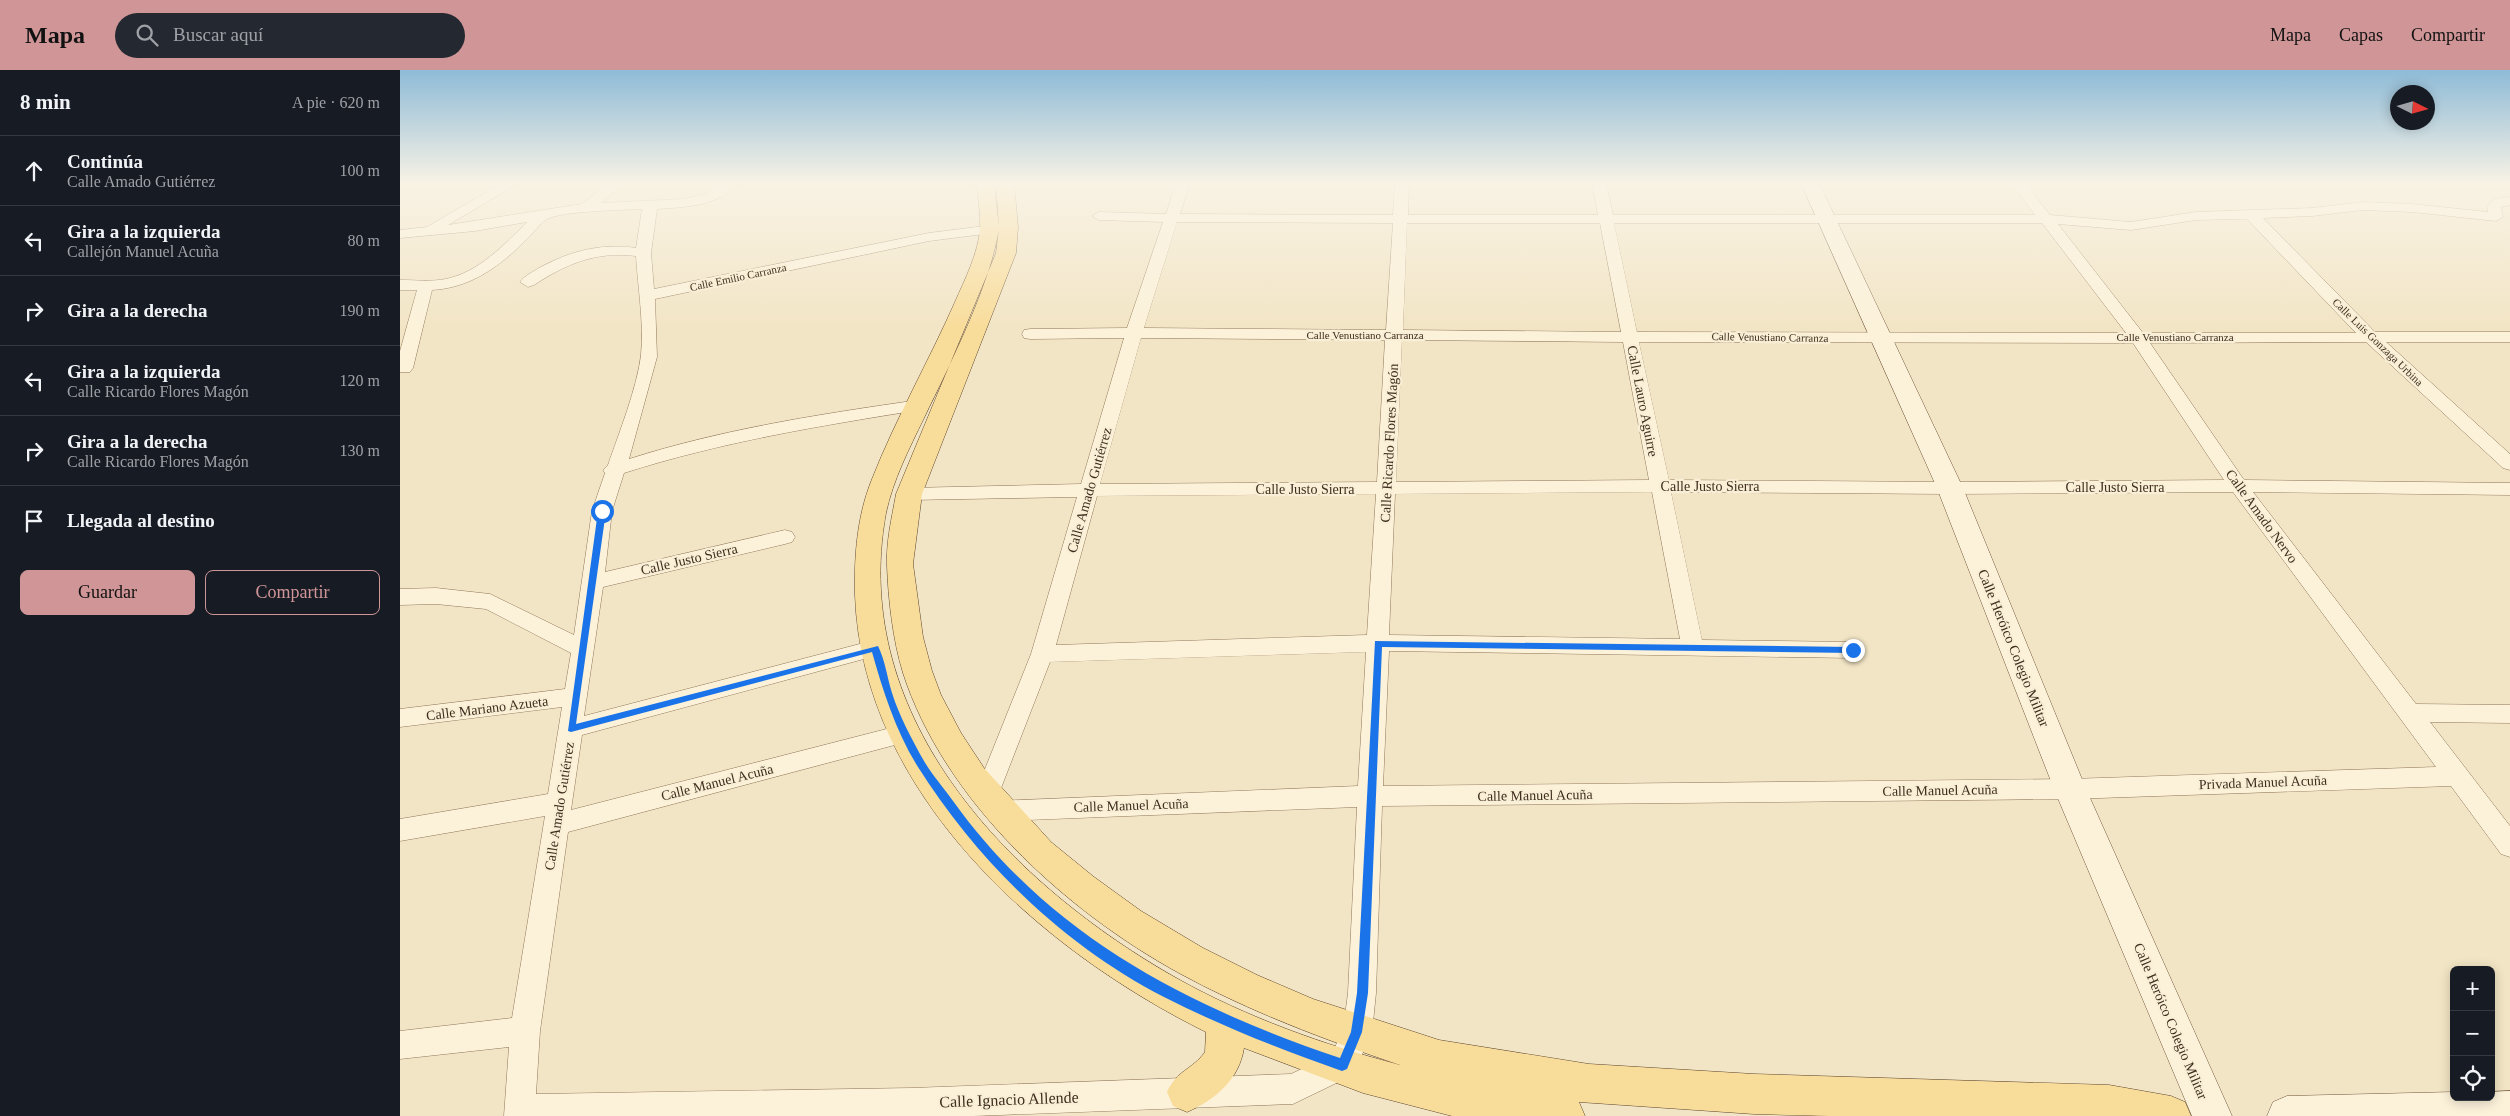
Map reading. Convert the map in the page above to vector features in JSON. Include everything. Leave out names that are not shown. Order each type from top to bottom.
[{"type":"main road","points":[[996,232],[988,241],[979,268],[919,405],[890,464],[872,526],[868,577],[870,617],[875,648],[888,695],[921,764],[944,799],[972,835],[1010,877],[1057,919],[1103,954],[1168,993],[1224,1020],[1289,1047],[1390,1081],[1431,1092],[1565,1116]]},
{"type":"main road","points":[[1000,232],[1006,253],[1001,268],[909,494],[903,527],[900,564],[909,637],[917,671],[926,695],[950,742],[994,802],[1039,852],[1082,888],[1129,922],[1190,960],[1244,987],[1310,1016],[1439,1059],[1589,1084],[1754,1094],[2109,1105],[2171,1116]]},
{"type":"main road","name":"Calle Heróico Colegio Militar","points":[[1832,232],[1950,488],[2070,789],[2212,1116]]},
{"type":"main road","points":[[1187,1092],[1208,1078],[1222,1064],[1227,1047],[1224,1020]]},
{"type":"main road","points":[[2287,1116],[2510,1111]]},
{"type":"street","points":[[400,234],[432,232]]},
{"type":"street","points":[[400,285],[448,284],[478,273],[526,232]]},
{"type":"street","name":"Calle Amado Gutiérrez","points":[[520,1113],[525,1031],[602,511],[614,470],[632,422],[649,357],[649,315],[645,296],[643,254],[646,232]]},
{"type":"street","name":"Calle Emilio Carranza","points":[[645,296],[929,237],[969,232]]},
{"type":"street","name":"Calle Amado Gutiérrez","points":[[994,802],[1042,654],[1134,333],[1167,232]]},
{"type":"street","name":"Calle Ricardo Flores Magón","points":[[1342,1065],[1357,1032],[1362,993],[1370,796],[1399,232]]},
{"type":"street","name":"Calle Lauro Aguirre","points":[[1608,232],[1693,648]]},
{"type":"street","name":"Calle Amado Nervo","points":[[2054,232],[2137,337],[2238,486],[2510,846]]},
{"type":"street","name":"Calle Luis Gonzaga Urbina","points":[[2268,232],[2369,336],[2510,464]]},
{"type":"street","points":[[528,282],[556,264],[583,253],[611,249],[643,254]]},
{"type":"street","points":[[404,368],[426,284]]},
{"type":"street","name":"Calle Venustiano Carranza","points":[[1030,334],[1134,333],[1883,339],[2510,337]]},
{"type":"street","points":[[614,470],[659,454],[736,435],[919,405]]},
{"type":"street","name":"Calle Justo Sierra","points":[[909,494],[1090,490],[1660,486],[1950,488],[2238,486],[2510,489]]},
{"type":"street","name":"Calle Justo Sierra","points":[[593,582],[785,537]]},
{"type":"street","points":[[400,597],[436,596],[490,602],[582,649]]},
{"type":"street","points":[[1042,654],[1378,644],[1853,650]]},
{"type":"street","points":[[571,728],[875,648]]},
{"type":"street","name":"Calle Mariano Azueta","points":[[400,718],[574,698]]},
{"type":"street","points":[[2408,713],[2510,714]]},
{"type":"street","name":"Calle Manuel Acuña","points":[[400,830],[558,813],[906,733]]},
{"type":"street","name":"Privada Manuel Acuña","points":[[2070,789],[2457,776]]},
{"type":"street","name":"Calle Manuel Acuña","points":[[994,802],[2070,789]]},
{"type":"street","points":[[400,1045],[525,1031]]},
{"type":"street","name":"Calle Ignacio Allende","points":[[520,1113],[910,1110],[1187,1092],[1293,1089],[1342,1065]]},
{"type":"route","points":[[602,511],[571,728],[875,648],[888,695],[898,718],[921,764],[944,799],[972,835],[1010,877],[1057,919],[1103,954],[1168,993],[1224,1020],[1289,1047],[1342,1065],[1357,1032],[1362,993],[1378,644],[1853,650]]}]
